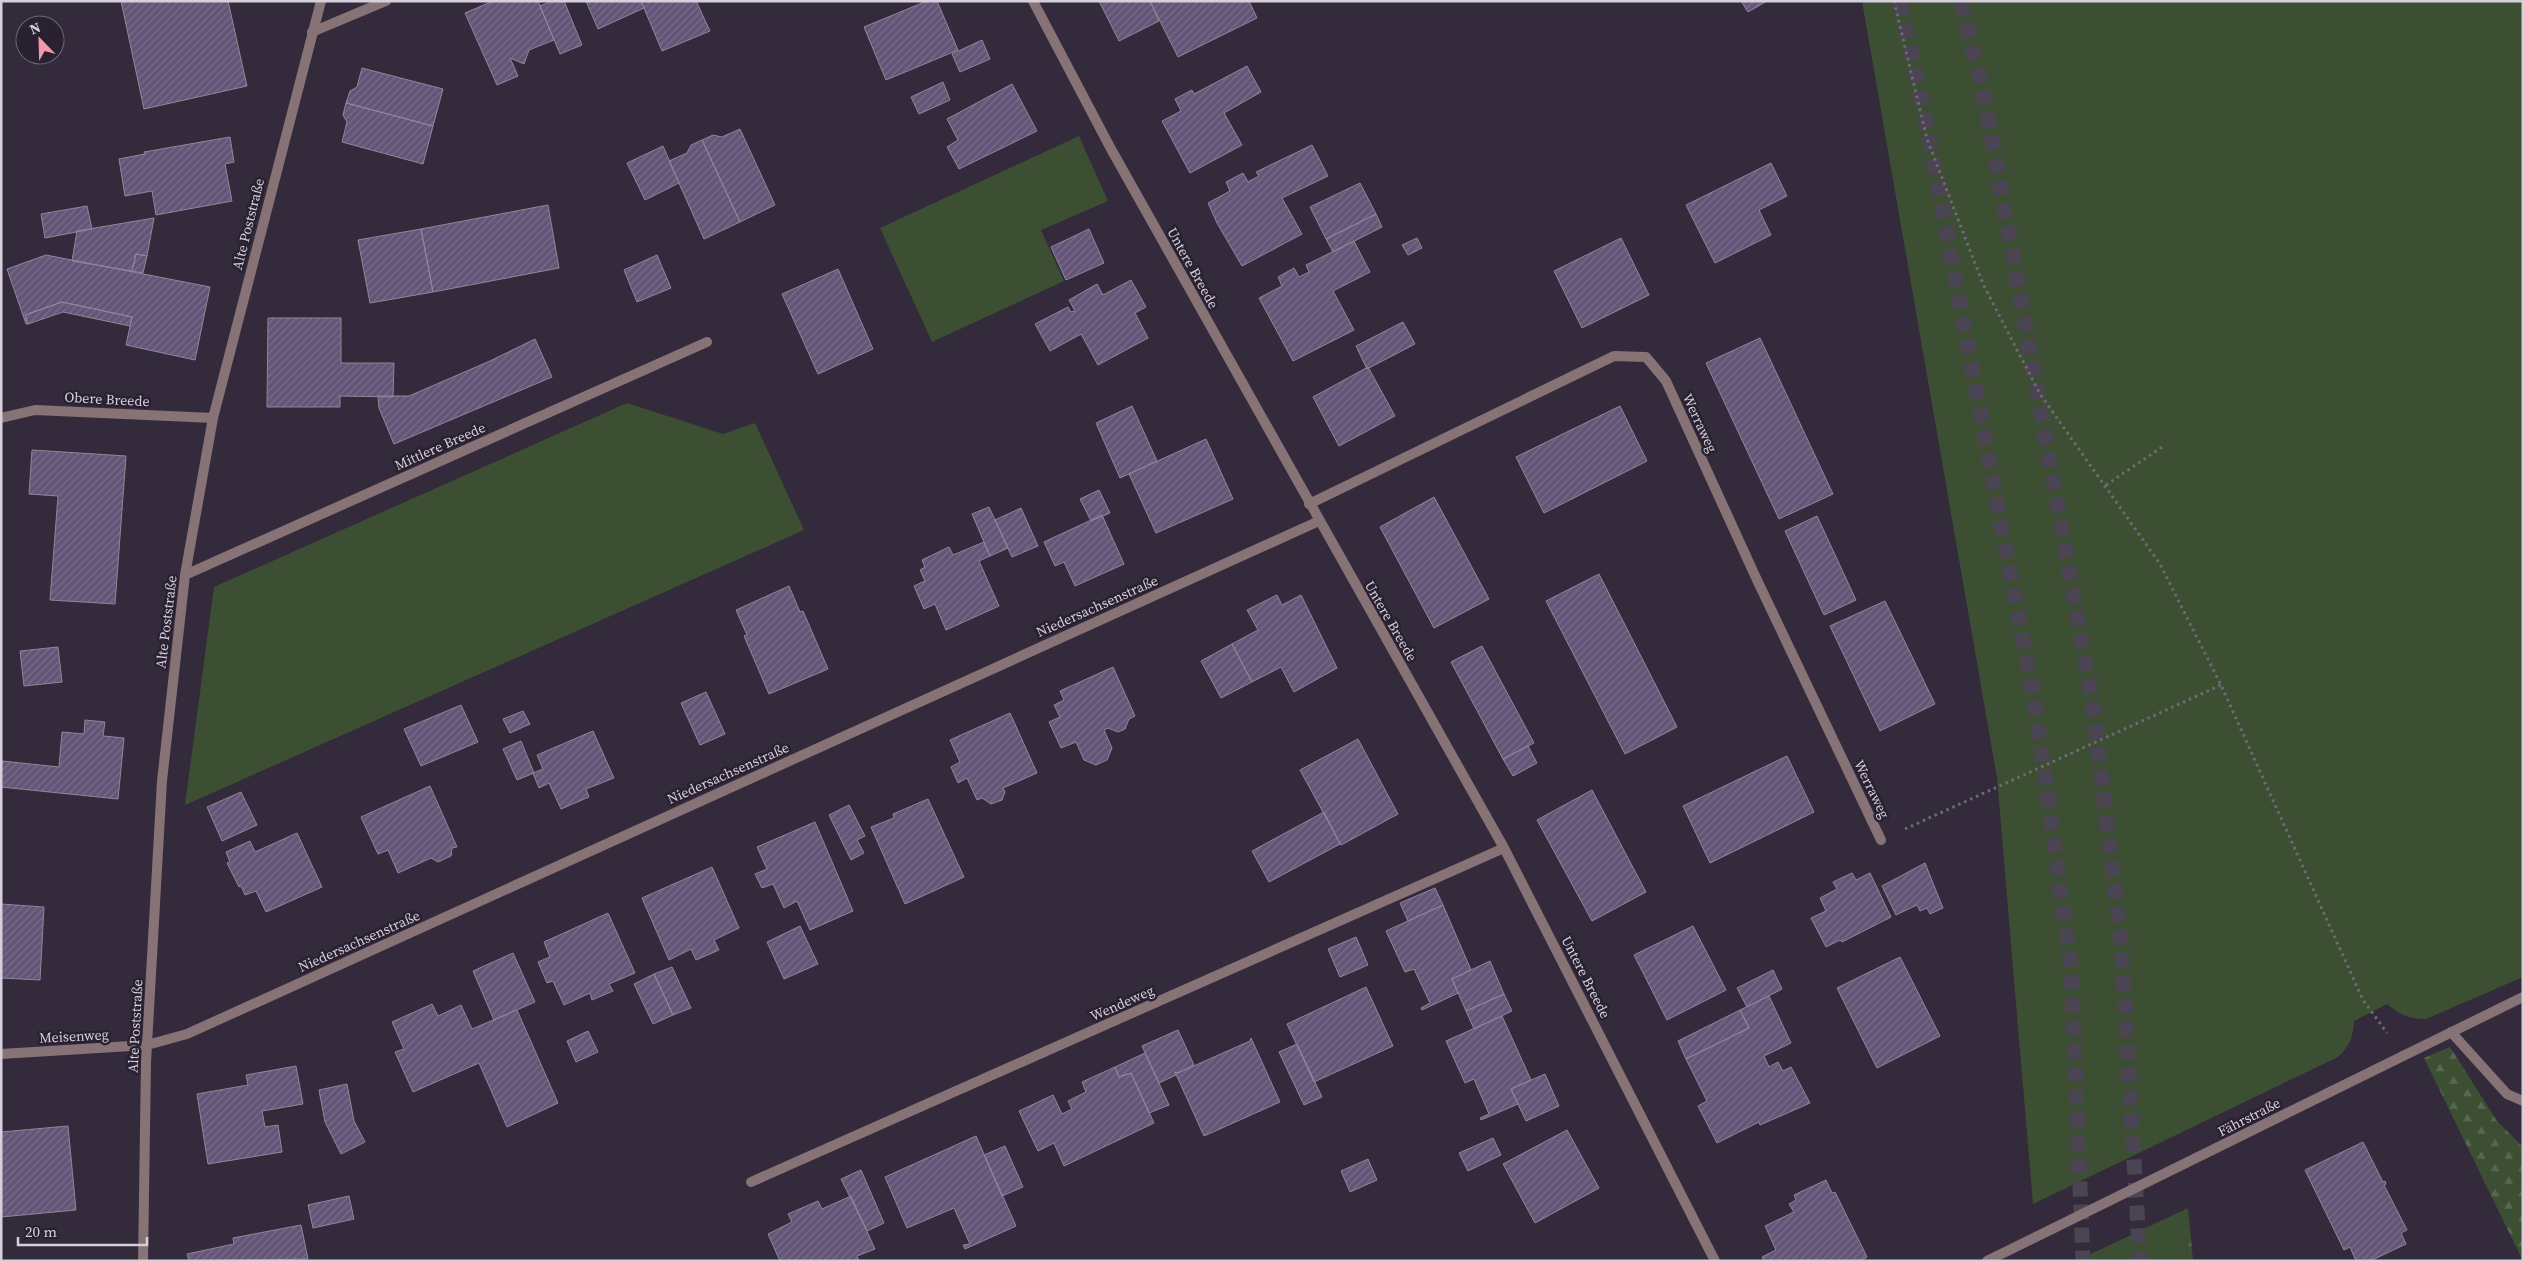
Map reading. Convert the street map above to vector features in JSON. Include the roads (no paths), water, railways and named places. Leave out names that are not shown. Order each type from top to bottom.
[{"type":"street","name":"Alte Poststraße","points":[[143,1261],[148,1045],[162,781],[185,575],[213,418],[321,1]]},
{"type":"street","points":[[312,32],[386,1]]},
{"type":"street","name":"Untere Breede","points":[[1033,1],[1111,149],[1318,521],[1504,848],[1715,1261]]},
{"type":"street","name":"Mittlere Breede","points":[[185,575],[707,342]]},
{"type":"street","name":"Werraweg","points":[[1309,504],[1614,356],[1646,357],[1666,381],[1757,580],[1882,840]]},
{"type":"street","name":"Obere Breede","points":[[1,418],[35,410],[213,418]]},
{"type":"street","name":"Niedersachsenstraße","points":[[148,1045],[186,1034],[1318,521]]},
{"type":"street","name":"Wendeweg","points":[[751,1182],[1504,848]]},
{"type":"street","name":"Fährstraße","points":[[1987,1261],[2523,997]]},
{"type":"street","points":[[2451,1032],[2507,1094],[2523,1101]]},
{"type":"street","name":"Meisenweg","points":[[1,1054],[148,1045]]},
{"type":"tunnel","points":[[1900,1],[1927,127],[2036,711],[2071,967],[2083,1261]]},
{"type":"tunnel","points":[[1961,1],[1986,106],[2092,699],[2121,940],[2140,1261]]}]
